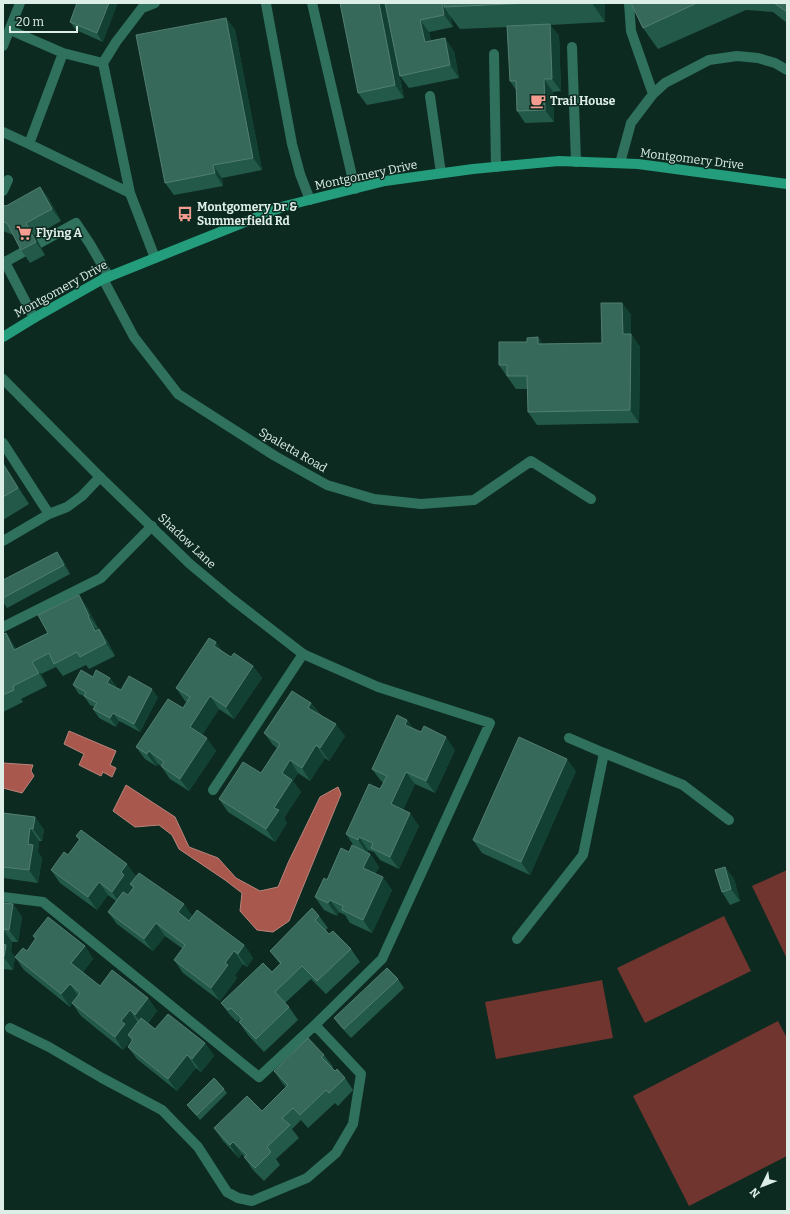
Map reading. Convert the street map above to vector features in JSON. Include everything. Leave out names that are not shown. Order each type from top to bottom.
[{"type":"main road","name":"Montgomery Drive","points":[[3,337],[106,278],[285,206],[385,181],[496,166],[559,161],[638,164],[787,184]]},
{"type":"street","points":[[3,46],[20,3]]},
{"type":"street","points":[[155,3],[142,8],[116,42],[103,63],[130,193],[155,258]]},
{"type":"street","points":[[266,3],[292,144],[300,174],[310,200]]},
{"type":"street","points":[[312,3],[354,189]]},
{"type":"street","points":[[629,3],[630,31],[653,94]]},
{"type":"street","points":[[10,30],[63,53],[103,63]]},
{"type":"street","points":[[572,47],[576,162]]},
{"type":"street","points":[[29,144],[63,53]]},
{"type":"street","points":[[494,54],[496,166]]},
{"type":"street","points":[[620,163],[632,123],[653,94],[665,83],[709,60],[737,56],[758,58],[775,63],[787,70]]},
{"type":"street","points":[[430,96],[441,173]]},
{"type":"street","points":[[3,132],[130,193]]},
{"type":"street","points":[[3,191],[8,180]]},
{"type":"street","name":"Spaletta Road","points":[[4,261],[76,223],[90,244],[134,337],[178,394],[275,456],[327,485],[374,499],[421,504],[474,500],[532,460],[591,499]]},
{"type":"street","points":[[4,261],[34,318]]},
{"type":"street","name":"Shadow Lane","points":[[3,379],[100,477],[190,564],[302,654],[378,687],[490,723],[382,959],[315,1025]]},
{"type":"street","points":[[3,443],[49,514]]},
{"type":"street","points":[[3,541],[49,514],[67,507],[82,496],[100,477]]},
{"type":"street","points":[[3,627],[101,578],[152,526]]},
{"type":"street","points":[[212,790],[302,654]]},
{"type":"street","points":[[569,738],[683,785],[729,820]]},
{"type":"street","points":[[518,939],[583,855],[604,753]]},
{"type":"street","points":[[3,896],[43,902],[259,1077],[315,1025],[360,1074],[353,1124],[336,1153],[307,1178],[252,1200],[238,1198],[228,1192],[198,1147],[162,1110],[102,1078],[49,1047],[10,1028]]},
{"type":"shaded area","points":[[69,731],[116,751],[110,765],[116,768],[112,777],[103,772],[101,776],[79,765],[84,754],[64,744]]},
{"type":"shaded area","points":[[3,763],[33,765],[31,771],[34,776],[22,793],[3,788]]},
{"type":"shaded area","points":[[126,785],[175,817],[189,847],[218,858],[236,878],[260,891],[278,887],[320,797],[338,787],[341,794],[289,921],[273,932],[257,930],[240,911],[242,893],[179,849],[172,835],[159,825],[135,827],[113,811]]},
{"type":"shaded area","points":[[787,870],[787,959],[752,886]]},
{"type":"shaded area","points":[[724,916],[751,971],[645,1023],[617,968]]},
{"type":"shaded area","points":[[602,980],[613,1038],[496,1059],[485,1002]]},
{"type":"shaded area","points":[[778,1021],[787,1038],[787,1156],[689,1206],[633,1096]]},
{"type":"building","points":[[77,3],[109,3],[97,33],[70,22]]},
{"type":"building","points":[[340,3],[379,3],[395,85],[358,93]]},
{"type":"building","points":[[385,3],[442,3],[444,15],[420,20],[425,42],[445,38],[450,65],[400,76]]},
{"type":"building","points":[[444,3],[530,3],[444,7]]},
{"type":"building","points":[[631,3],[697,3],[643,28]]},
{"type":"building","points":[[774,3],[787,3],[787,12]]},
{"type":"building","points":[[226,18],[253,158],[213,165],[215,173],[165,183],[136,35]]},
{"type":"building","points":[[550,24],[552,79],[544,79],[545,110],[517,111],[516,81],[510,81],[507,26]]},
{"type":"building","points":[[40,187],[52,209],[26,223],[36,242],[21,250],[7,223],[3,222],[3,205],[6,206]]},
{"type":"building","points":[[601,303],[622,303],[623,334],[631,334],[630,410],[528,412],[527,376],[507,376],[507,365],[499,365],[499,342],[527,342],[527,338],[538,337],[538,344],[602,343]]},
{"type":"building","points":[[3,464],[18,488],[3,497]]},
{"type":"building","points":[[57,552],[64,565],[3,598],[3,580]]},
{"type":"building","points":[[79,595],[95,631],[99,629],[106,643],[80,657],[77,652],[54,664],[49,653],[32,662],[39,673],[13,686],[14,690],[3,695],[3,634],[6,633],[14,650],[48,633],[38,615]]},
{"type":"building","points":[[209,638],[216,642],[214,646],[231,657],[234,653],[253,666],[226,707],[210,696],[190,727],[207,738],[180,779],[161,766],[164,762],[149,751],[147,754],[136,747],[168,699],[183,708],[190,697],[176,688]]},
{"type":"building","points":[[81,670],[93,677],[96,670],[110,678],[107,683],[121,690],[129,676],[152,689],[134,724],[113,713],[110,718],[93,709],[97,703],[84,696],[86,692],[73,685]]},
{"type":"building","points":[[292,691],[311,703],[308,708],[336,724],[320,748],[316,745],[302,768],[290,760],[282,773],[292,780],[274,808],[279,810],[266,829],[219,799],[243,762],[261,773],[280,744],[264,733]]},
{"type":"building","points":[[397,715],[407,720],[405,725],[421,732],[424,726],[446,737],[426,781],[406,772],[391,804],[410,813],[390,857],[371,848],[373,843],[359,837],[358,840],[346,834],[369,784],[380,789],[387,776],[372,769]]},
{"type":"building","points":[[519,737],[567,759],[521,862],[473,840]]},
{"type":"building","points":[[3,813],[35,817],[33,829],[30,828],[28,844],[33,845],[29,870],[3,867]]},
{"type":"building","points":[[81,830],[127,864],[121,872],[124,875],[112,892],[99,882],[88,897],[51,870],[64,852],[68,855],[80,839],[76,836]]},
{"type":"building","points":[[352,845],[370,854],[363,868],[383,877],[363,920],[342,910],[343,906],[330,900],[328,903],[315,897],[324,878],[327,880],[341,848],[349,852]]},
{"type":"building","points":[[725,867],[731,889],[722,892],[715,870]]},
{"type":"building","points":[[139,873],[184,904],[178,912],[189,921],[197,910],[244,945],[238,954],[234,951],[225,963],[228,965],[211,988],[174,960],[185,945],[156,923],[144,939],[108,912],[123,892],[128,895],[134,887],[130,884]]},
{"type":"building","points":[[3,903],[13,904],[9,930],[3,929]]},
{"type":"building","points":[[312,908],[319,916],[315,920],[329,934],[333,931],[351,949],[317,981],[302,966],[275,992],[289,1007],[256,1039],[239,1022],[242,1019],[231,1008],[228,1010],[221,1003],[263,963],[272,972],[281,963],[270,951]]},
{"type":"building","points":[[48,917],[85,946],[71,963],[100,986],[112,970],[148,998],[135,1015],[130,1010],[121,1021],[125,1024],[115,1037],[72,1003],[80,993],[70,984],[61,994],[15,957],[23,948],[27,951],[36,938],[33,936]]},
{"type":"building","points":[[3,944],[6,945],[4,957],[3,957]]},
{"type":"building","points":[[387,968],[398,979],[344,1029],[334,1018]]},
{"type":"building","points":[[168,1014],[205,1043],[192,1059],[187,1055],[168,1079],[128,1047],[133,1039],[128,1035],[141,1018],[155,1029]]},
{"type":"building","points":[[308,1038],[324,1055],[321,1057],[335,1071],[337,1069],[345,1078],[329,1093],[326,1090],[300,1115],[293,1108],[282,1118],[290,1125],[267,1147],[271,1152],[255,1168],[244,1157],[247,1155],[233,1142],[230,1145],[214,1128],[247,1096],[262,1111],[288,1085],[274,1071]]},
{"type":"building","points":[[214,1078],[224,1089],[197,1115],[187,1105]]},
{"type":"place","name":"Trail House","points":[[538,101]]},
{"type":"place","name":"Montgomery Dr & Summerfield Rd","points":[[185,214]]},
{"type":"place","name":"Flying A","points":[[24,233]]}]
